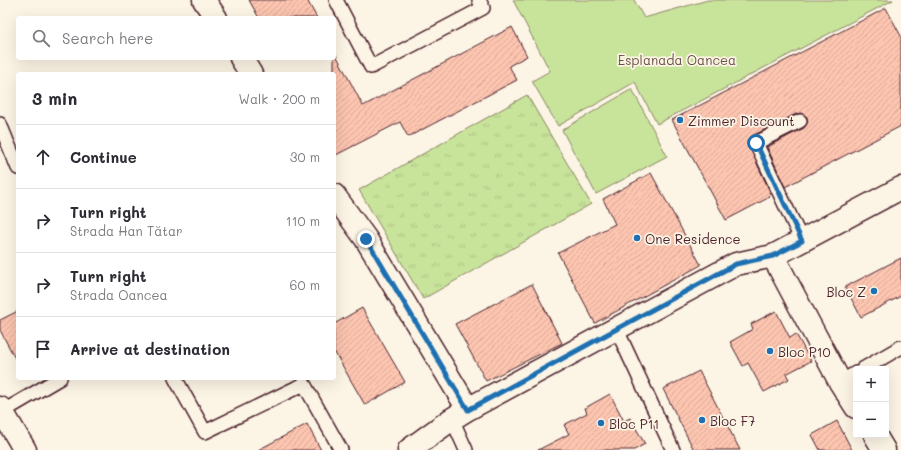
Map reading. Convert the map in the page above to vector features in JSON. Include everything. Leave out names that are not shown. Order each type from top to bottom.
[{"type":"street","points":[[204,0],[215,16]]},
{"type":"street","points":[[242,60],[250,72]]},
{"type":"street","points":[[409,450],[460,414],[736,264],[773,256],[901,188]]},
{"type":"street","points":[[336,198],[366,239],[460,414]]},
{"type":"street","points":[[773,256],[848,378],[855,402]]},
{"type":"street","points":[[1,410],[25,450]]},
{"type":"street","points":[[876,438],[884,450]]},
{"type":"lane","points":[[336,0],[371,67],[483,8],[479,0]]},
{"type":"lane","points":[[800,121],[756,143],[802,241]]},
{"type":"lane","points":[[0,124],[16,163]]},
{"type":"lane","points":[[616,328],[673,450]]},
{"type":"lane","points":[[868,366],[901,347]]},
{"type":"lane","points":[[1,410],[56,380]]},
{"type":"lane","points":[[176,380],[205,432],[304,384],[341,450]]},
{"type":"lane","points":[[460,414],[466,450]]},
{"type":"green space","name":"Esplanada Oancea","points":[[513,0],[634,0],[644,18],[708,0],[893,0],[657,124],[635,82],[558,126],[532,81],[550,71]]},
{"type":"green space","points":[[632,89],[667,156],[596,194],[562,130]]},
{"type":"green space","points":[[527,95],[591,204],[423,299],[359,190]]},
{"type":"building","points":[[249,0],[307,0],[316,16],[258,16]]},
{"type":"building","points":[[886,8],[901,36],[901,126],[785,187],[767,147],[804,128],[808,122],[807,117],[801,113],[796,114],[752,136],[749,139],[749,146],[771,194],[769,195],[770,197],[726,220],[672,120]]},
{"type":"building","points":[[512,27],[527,56],[509,66],[517,80],[408,137],[400,122],[336,155],[336,72],[334,72],[334,60],[336,60],[336,55],[363,106]]},
{"type":"building","name":"One Residence","points":[[651,173],[701,265],[595,323],[558,253],[615,224],[603,199]]},
{"type":"building","name":"Bloc Z","points":[[901,258],[901,296],[861,317],[845,287]]},
{"type":"building","points":[[532,284],[562,343],[486,381],[455,324]]},
{"type":"building","points":[[362,308],[405,382],[365,405],[336,354],[336,323]]},
{"type":"building","name":"Bloc P10","points":[[776,311],[790,338],[796,334],[811,361],[786,374],[789,379],[764,392],[748,363],[743,366],[730,342],[753,329],[751,324]]},
{"type":"building","points":[[16,312],[16,360],[0,330],[0,320]]},
{"type":"building","name":"Bloc F7","points":[[699,371],[740,450],[694,450],[663,389]]},
{"type":"building","name":"Bloc P11","points":[[610,394],[624,421],[630,418],[645,444],[634,450],[538,450],[569,434],[564,425],[587,413],[585,408]]},
{"type":"building","points":[[837,421],[852,450],[820,450],[812,435]]},
{"type":"building","points":[[307,424],[321,450],[258,450]]},
{"type":"place","name":"Zimmer Discount","points":[[680,120]]},
{"type":"place","name":"One Residence","points":[[637,238]]},
{"type":"place","name":"Bloc Z","points":[[874,291]]},
{"type":"place","name":"Bloc P10","points":[[770,351]]},
{"type":"place","name":"Bloc F7","points":[[702,420]]},
{"type":"place","name":"Bloc P11","points":[[601,423]]},
{"type":"route","points":[[366,239],[468,410],[736,264],[773,256],[802,241],[756,143]]}]
